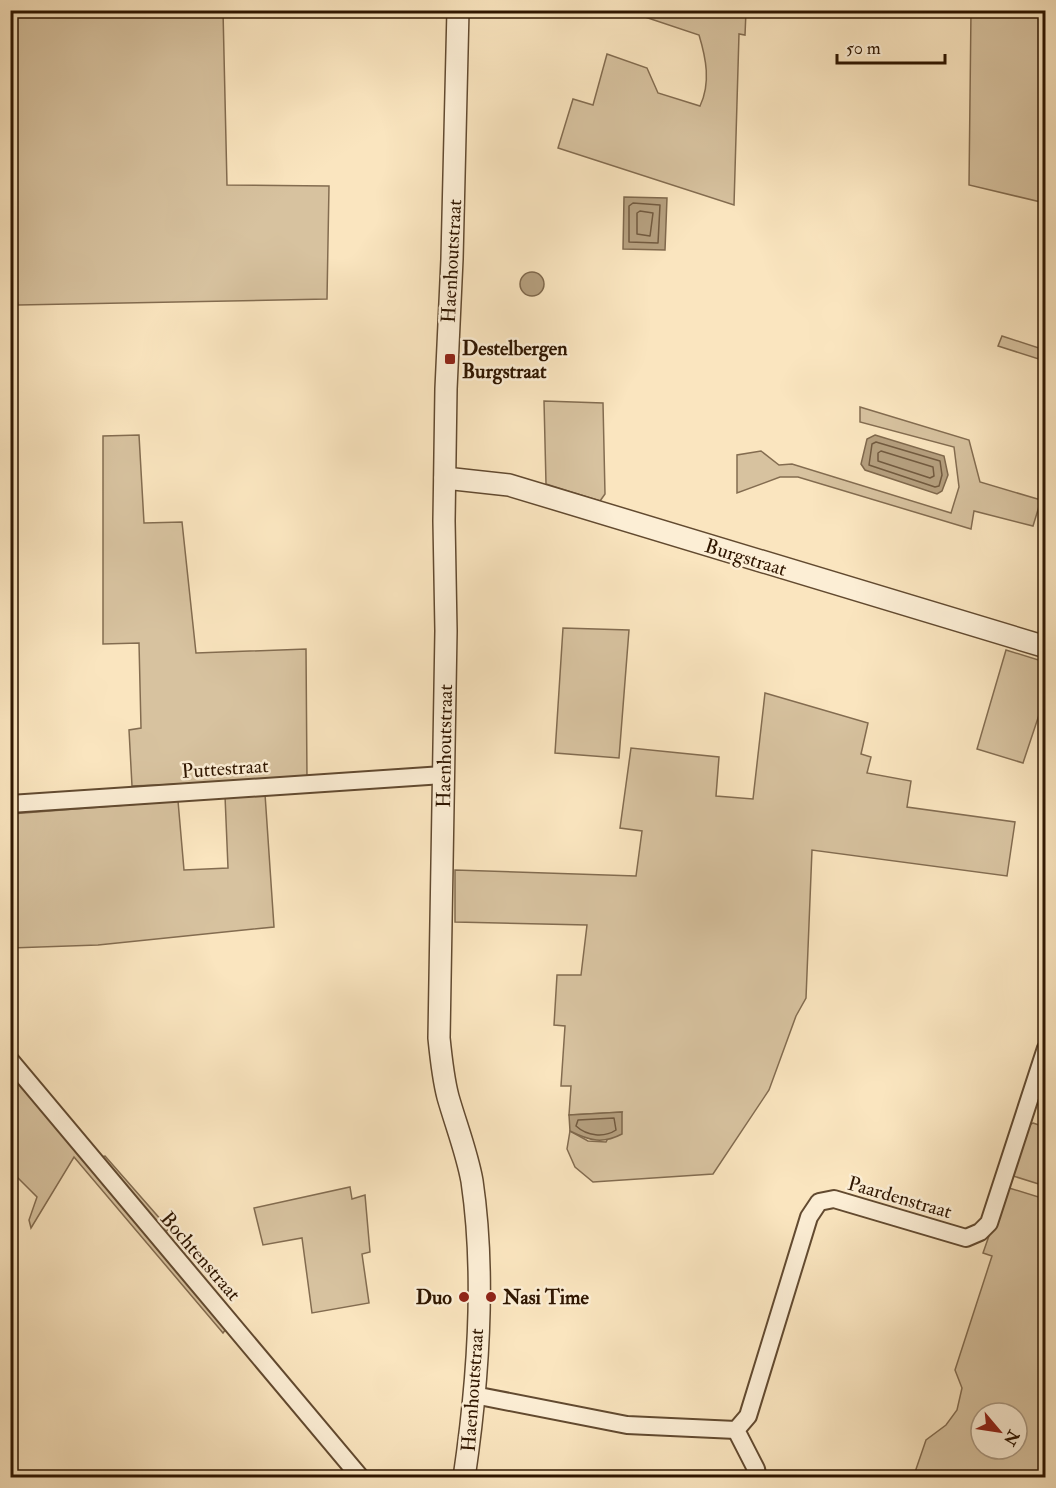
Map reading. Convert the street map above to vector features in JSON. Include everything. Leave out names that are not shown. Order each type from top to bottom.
[{"type":"street","name":"Haenhoutstraat","points":[[458,10],[445,478],[439,1038],[443,1076],[471,1178],[474,1202],[478,1304],[474,1395],[464,1478]]},
{"type":"street","name":"Burgstraat","points":[[445,478],[509,485],[1046,647]]},
{"type":"street","name":"Puttestraat","points":[[10,804],[443,775]]},
{"type":"street","name":"Paardenstraat","points":[[736,1430],[748,1416],[809,1217],[819,1202],[834,1199],[966,1238],[980,1232],[989,1223],[1046,1048]]},
{"type":"street","name":"Bochtenstraat","points":[[10,1060],[362,1478]]},
{"type":"street","points":[[474,1395],[627,1425],[736,1430],[756,1468],[758,1478]]},
{"type":"shaded area","points":[[10,11],[223,11],[227,185],[329,186],[327,299],[18,305],[10,263]]},
{"type":"shaded area","points":[[627,11],[746,11],[745,35],[739,34],[734,205],[558,148],[573,99],[593,105],[607,54],[647,68],[658,93],[700,106],[705,88],[706,70],[699,35]]},
{"type":"shaded area","points":[[971,11],[1045,11],[1045,203],[969,185]]},
{"type":"shaded area","points":[[1002,336],[1045,350],[1045,361],[998,346]]},
{"type":"shaded area","points":[[544,401],[603,403],[605,494],[600,501],[546,484]]},
{"type":"shaded area","points":[[860,407],[969,440],[980,482],[1041,500],[1033,526],[974,511],[971,529],[798,477],[780,477],[737,493],[737,455],[761,451],[779,465],[792,464],[951,513],[959,487],[954,447],[860,422]]},
{"type":"shaded area","points":[[139,435],[144,523],[182,522],[196,653],[306,649],[307,779],[132,786],[129,730],[141,728],[139,643],[103,644],[103,436]]},
{"type":"shaded area","points":[[563,628],[629,630],[619,758],[555,753]]},
{"type":"shaded area","points":[[1006,650],[1045,662],[1045,697],[1023,763],[977,749]]},
{"type":"shaded area","points":[[765,693],[868,723],[861,754],[871,757],[867,773],[911,781],[907,807],[1015,822],[1007,876],[812,850],[806,998],[796,1016],[769,1090],[713,1174],[593,1182],[575,1167],[567,1149],[570,1131],[588,1141],[606,1142],[622,1112],[569,1115],[571,1086],[561,1086],[565,1026],[554,1025],[557,975],[581,975],[587,925],[455,922],[455,870],[636,876],[642,831],[620,828],[631,748],[719,757],[716,796],[753,799]]},
{"type":"shaded area","points":[[265,794],[274,927],[98,945],[11,948],[11,814],[178,801],[184,870],[228,868],[225,796]]},
{"type":"shaded area","points":[[12,1072],[228,1326],[223,1333],[74,1157],[31,1228],[29,1220],[37,1197],[11,1171]]},
{"type":"shaded area","points":[[1033,1123],[1045,1127],[1045,1186],[1010,1175],[1027,1126]]},
{"type":"shaded area","points":[[105,1156],[169,1229],[164,1233],[96,1158]]},
{"type":"shaded area","points":[[350,1187],[352,1199],[365,1195],[370,1252],[362,1254],[369,1303],[312,1313],[302,1238],[263,1245],[254,1208]]},
{"type":"shaded area","points":[[1006,1187],[1045,1199],[1045,1477],[913,1478],[926,1440],[946,1425],[957,1410],[962,1388],[955,1370],[992,1256],[983,1253]]},
{"type":"water","points":[[624,197],[667,198],[665,250],[623,249]]},
{"type":"water","points":[[532,272],[541,275],[544,284],[541,293],[532,296],[523,293],[520,284],[523,275]]},
{"type":"water","points":[[875,435],[944,456],[948,475],[942,491],[937,494],[865,470],[861,464],[867,439]]},
{"type":"water","points":[[622,1112],[622,1134],[615,1137],[596,1140],[570,1131],[569,1115]]},
{"type":"place","name":"Destelbergen Burgstraat","points":[[450,359]]},
{"type":"place","name":"Duo","points":[[464,1297]]},
{"type":"place","name":"Nasi Time","points":[[491,1297]]}]
